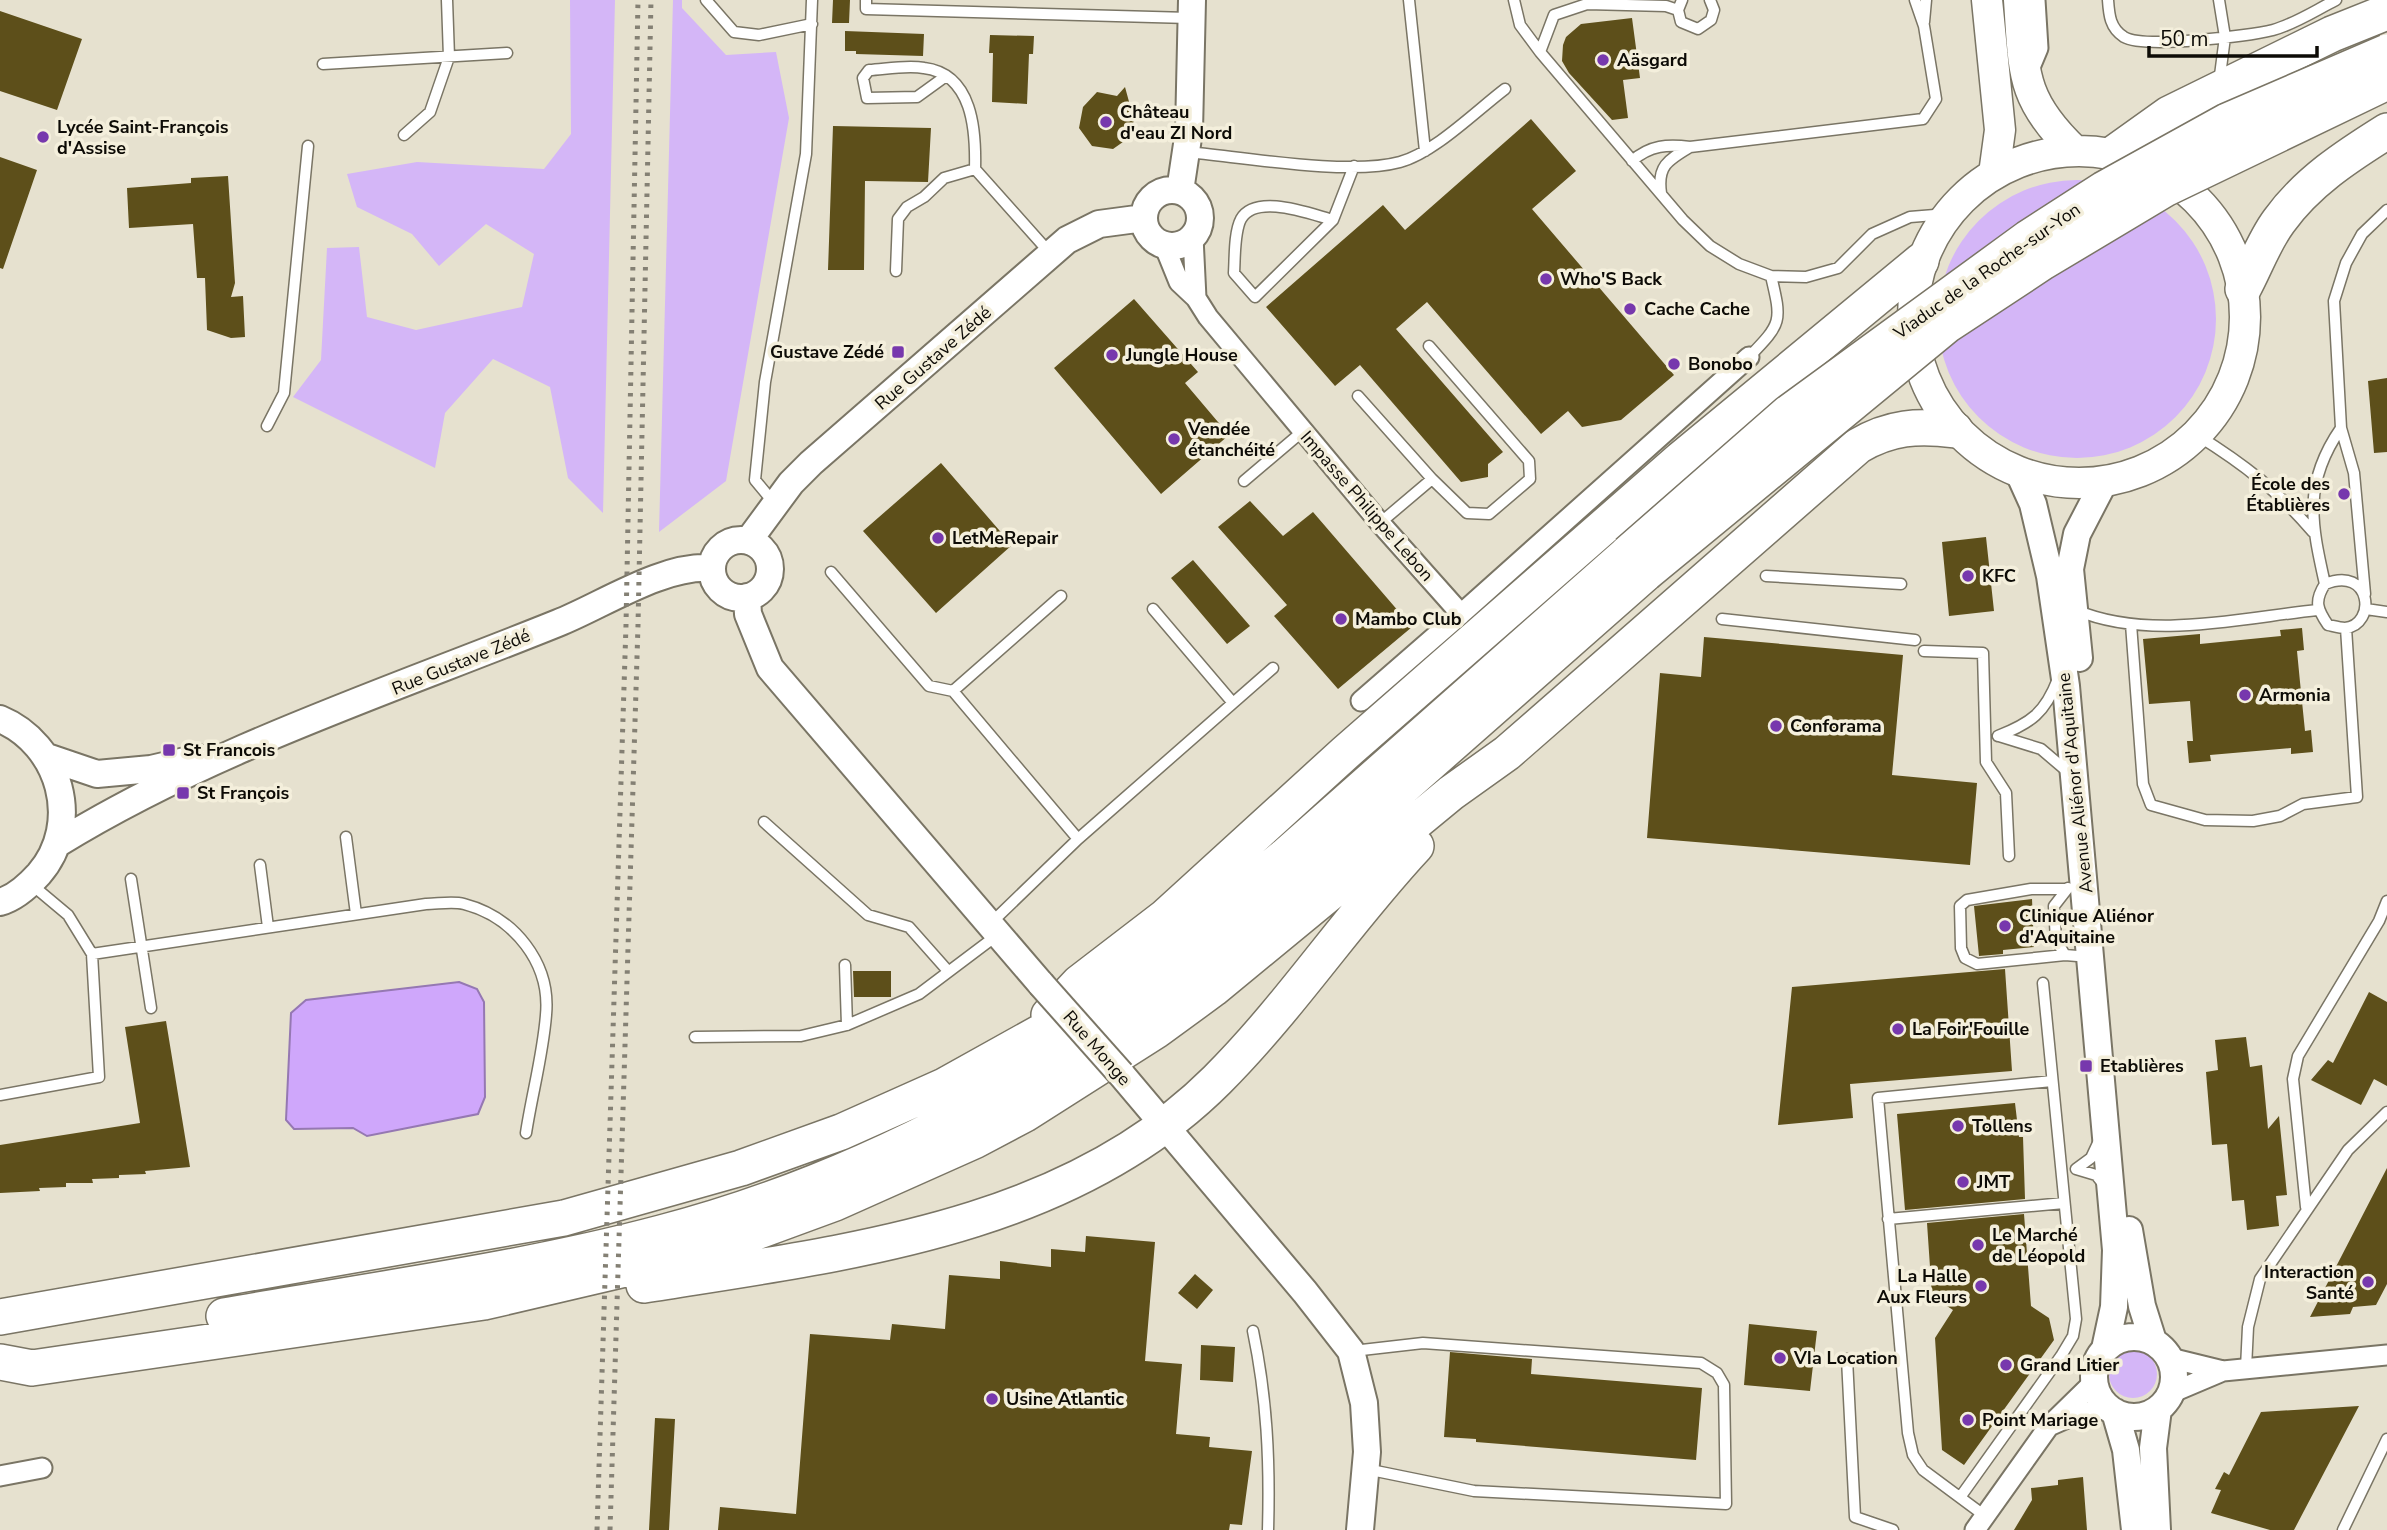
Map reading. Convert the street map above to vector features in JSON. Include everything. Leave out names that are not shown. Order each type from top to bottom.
[{"type":"highway","points":[[2113,154],[2169,114],[2332,34],[2387,12]]},
{"type":"highway","name":"Viaduc de la Roche-sur-Yon","points":[[1637,563],[1788,413],[2028,238],[2104,189],[2227,121],[2387,52]]},
{"type":"highway","name":"Viaduc de la Roche-sur-Yon","points":[[1637,563],[1945,326],[2043,262],[2165,189],[2387,82]]},
{"type":"highway","points":[[2243,289],[2280,219],[2308,187],[2328,170],[2387,131]]},
{"type":"highway","points":[[1022,1043],[1079,983],[1165,917],[1345,753],[1681,459],[1921,261]]},
{"type":"highway","points":[[484,1302],[525,1304],[800,1260],[937,1232],[1059,1187],[1116,1158],[1165,1125],[1216,1081],[1286,1006],[1391,873],[1507,753],[1858,446],[1880,433],[1911,426],[1955,430]]},
{"type":"highway","points":[[0,1317],[564,1218],[741,1168],[841,1132],[944,1086],[1022,1043],[1158,961],[1637,563]]},
{"type":"highway","points":[[0,1353],[573,1254],[650,1236],[752,1205],[858,1163],[950,1121],[1070,1050],[1175,982],[1223,945],[1403,790],[1637,563]]},
{"type":"highway","points":[[0,1362],[32,1368],[484,1302],[656,1262],[748,1235],[896,1176],[1025,1114],[1157,1030],[1213,989],[1451,793],[1507,753]]},
{"type":"main road","points":[[1987,0],[2000,130],[1994,174]]},
{"type":"main road","points":[[2018,0],[2025,79],[2043,118],[2075,151]]},
{"type":"main road","points":[[2075,151],[2113,154],[2150,167],[2173,181],[2212,216],[2232,251],[2243,289],[2244,342],[2238,368],[2214,415],[2197,435],[2154,466],[2104,482],[2076,484],[2047,481],[2019,473],[1985,455],[1955,430],[1934,401],[1917,356],[1912,333],[1913,296],[1921,261],[1947,214],[1969,192],[1994,174],[2047,154],[2075,151]]},
{"type":"street","points":[[2025,79],[2038,48],[2036,0]]},
{"type":"street","points":[[1180,191],[1186,152],[1192,9]]},
{"type":"street","points":[[1193,237],[1179,246],[1164,245],[1147,232],[1144,218],[1151,199],[1169,190],[1180,191],[1194,200],[1200,215],[1193,237],[1196,298]]},
{"type":"street","name":"Rue Gustave Zédé","points":[[749,540],[775,504],[811,463],[1051,254],[1081,231],[1099,224],[1144,218]]},
{"type":"street","name":"Impasse Philippe Lebon","points":[[1164,245],[1179,282],[1196,298],[1208,317],[1380,523],[1461,614]]},
{"type":"street","points":[[1360,701],[1748,357]]},
{"type":"street","name":"Avenue Aliénor d'Aquitaine","points":[[2019,473],[2033,504],[2042,538],[2063,666],[2076,780],[2075,885],[2078,956],[2102,1080],[2116,1250],[2115,1289],[2105,1349]]},
{"type":"street","name":"Avenue Aliénor d'Aquitaine","points":[[2104,482],[2077,534],[2070,569],[2131,1248],[2161,1349]]},
{"type":"street","points":[[740,539],[749,540],[765,551],[770,569],[764,587],[747,597],[738,598],[722,592],[716,584],[711,568],[713,559],[723,545],[740,539]]},
{"type":"street","name":"Rue Gustave Zédé","points":[[57,845],[106,814],[251,746],[583,613],[664,576],[694,567],[711,568]]},
{"type":"street","name":"Rue Monge","points":[[747,597],[748,614],[770,668],[1165,1125],[1351,1351],[1364,1403],[1365,1469],[1360,1530]]},
{"type":"street","points":[[0,719],[23,732],[47,757],[60,785],[63,815],[57,845],[46,866],[31,884],[0,902]]},
{"type":"street","name":"Rue Gustave Zédé","points":[[47,757],[97,774],[150,769],[251,746]]},
{"type":"street","points":[[2136,1530],[2126,1450],[2112,1410],[2102,1401],[2094,1382],[2098,1359],[2105,1349],[2128,1337],[2223,1371]]},
{"type":"street","points":[[2157,1530],[2153,1448],[2165,1401],[2175,1381],[2161,1349]]},
{"type":"street","points":[[2049,1426],[2076,1414],[2112,1410],[2137,1417],[2223,1371],[2387,1355]]},
{"type":"street","points":[[1980,1523],[2049,1426],[2094,1382]]},
{"type":"street","points":[[0,1476],[42,1468]]},
{"type":"lane","points":[[404,135],[430,112],[449,57],[447,0]]},
{"type":"lane","points":[[706,0],[734,32],[759,35],[812,24]]},
{"type":"lane","points":[[775,504],[755,480],[765,382],[806,154],[812,0]]},
{"type":"lane","points":[[866,0],[866,9],[1192,9]]},
{"type":"lane","points":[[1409,0],[1425,151]]},
{"type":"lane","points":[[1514,0],[1520,25],[1632,160],[1710,246],[1739,264],[1771,276],[1805,277],[1838,268],[1872,234],[1910,217],[1947,214]]},
{"type":"lane","points":[[1540,52],[1554,15],[1587,4],[1680,5],[1686,26],[1703,28],[1713,15],[1710,0]]},
{"type":"lane","points":[[1632,160],[1652,148],[1670,145],[1690,147],[1923,119],[1936,99],[1924,26],[1914,0]]},
{"type":"lane","points":[[1924,26],[1926,0]]},
{"type":"lane","points":[[2108,0],[2110,23],[2125,38],[2149,42],[2225,37],[2276,29],[2336,0]]},
{"type":"lane","points":[[2218,0],[2225,37],[2218,90]]},
{"type":"lane","points":[[323,64],[508,53]]},
{"type":"lane","points":[[946,76],[917,97],[867,98],[863,78],[869,70],[924,68],[946,76],[967,100],[976,127],[975,169],[1051,254]]},
{"type":"lane","points":[[1186,152],[1354,166],[1400,162],[1425,151],[1505,89]]},
{"type":"lane","points":[[267,426],[284,393],[295,257],[308,146]]},
{"type":"lane","points":[[1661,194],[1658,177],[1665,162],[1690,147]]},
{"type":"lane","points":[[1334,220],[1263,204],[1248,210],[1240,220],[1234,273],[1255,297],[1334,220],[1354,166]]},
{"type":"lane","points":[[896,271],[898,219],[907,207],[924,197],[944,178],[975,169]]},
{"type":"lane","points":[[2365,594],[2355,582],[2340,578],[2325,584],[2318,596],[2317,610],[2328,625],[2346,628],[2359,622],[2366,609],[2365,594],[2354,473],[2341,428],[2334,301],[2346,263],[2362,234],[2387,210]]},
{"type":"lane","points":[[1748,357],[1775,330],[1779,310],[1771,276]]},
{"type":"lane","points":[[1358,396],[1432,479],[1467,513],[1489,514],[1530,479],[1529,461],[1429,345]]},
{"type":"lane","points":[[2325,584],[2313,532],[2316,473],[2323,454],[2341,428]]},
{"type":"lane","points":[[1244,481],[1303,431]]},
{"type":"lane","points":[[2197,435],[2238,461],[2280,494],[2313,532]]},
{"type":"lane","points":[[1380,523],[1432,479]]},
{"type":"lane","points":[[831,572],[929,686],[953,691],[1078,839]]},
{"type":"lane","points":[[1766,576],[1901,584]]},
{"type":"lane","points":[[953,691],[1061,596]]},
{"type":"lane","points":[[1153,609],[1233,703]]},
{"type":"lane","points":[[2366,609],[2387,612]]},
{"type":"lane","points":[[2074,610],[2097,619],[2131,624],[2174,625],[2317,610]]},
{"type":"lane","points":[[1722,619],[1915,640]]},
{"type":"lane","points":[[2131,624],[2143,784],[2151,805],[2205,820],[2253,821],[2280,816],[2303,804],[2357,797],[2346,628]]},
{"type":"lane","points":[[1924,650],[1983,653],[1986,762],[2006,793],[2009,856]]},
{"type":"lane","points":[[2063,666],[2051,698],[2029,723],[1998,736],[2041,749],[2076,780]]},
{"type":"lane","points":[[695,1037],[801,1036],[848,1025],[919,994],[994,930],[1078,839],[1273,668]]},
{"type":"lane","points":[[764,822],[867,915],[909,927],[948,971]]},
{"type":"lane","points":[[346,837],[356,914]]},
{"type":"lane","points":[[260,865],[268,927]]},
{"type":"lane","points":[[131,879],[151,1008]]},
{"type":"lane","points":[[0,1095],[99,1077],[92,954],[68,915],[31,884]]},
{"type":"lane","points":[[2075,885],[1967,900],[1960,906],[1961,948],[1965,958],[1977,964],[2078,956]]},
{"type":"lane","points":[[2306,1207],[2293,1079],[2298,1056],[2379,921],[2387,901]]},
{"type":"lane","points":[[92,954],[426,904],[462,903],[498,918],[522,938],[537,960],[544,981],[547,1014],[526,1133]]},
{"type":"lane","points":[[845,965],[848,1025]]},
{"type":"lane","points":[[1961,1496],[2061,1356],[2073,1336],[2076,1319],[2043,983]]},
{"type":"lane","points":[[2061,1173],[2076,1169],[2091,1158],[2098,1148],[2102,1080]]},
{"type":"lane","points":[[1980,1523],[1961,1496],[1923,1470],[1913,1455],[1878,1098],[2052,1082]]},
{"type":"lane","points":[[2246,1368],[2248,1327],[2260,1279],[2306,1207],[2348,1150],[2387,1112]]},
{"type":"lane","points":[[2076,1169],[2096,1175],[2104,1185],[2115,1289]]},
{"type":"lane","points":[[1888,1219],[2064,1203]]},
{"type":"lane","points":[[1253,1331],[1265,1385],[1268,1423],[1268,1530]]},
{"type":"lane","points":[[1351,1351],[1423,1343],[1701,1363],[1717,1373],[1724,1385],[1726,1504],[1474,1491],[1365,1469]]},
{"type":"lane","points":[[1847,1359],[1855,1517],[1893,1530]]},
{"type":"lane","points":[[2343,1530],[2387,1439]]},
{"type":"shaded area","points":[[570,0],[615,0],[603,513],[568,478],[550,387],[493,359],[445,413],[435,468],[293,397],[321,360],[327,248],[359,247],[367,317],[416,330],[522,307],[534,254],[486,224],[439,266],[412,234],[357,207],[347,174],[417,162],[544,169],[571,134]]},
{"type":"shaded area","points":[[673,0],[682,0],[682,8],[726,55],[776,52],[789,118],[726,481],[659,532]]},
{"type":"shaded area","points":[[2091,180],[2143,196],[2176,220],[2193,242],[2206,266],[2214,292],[2214,346],[2206,372],[2193,396],[2176,418],[2154,435],[2130,448],[2091,458],[2063,458],[2011,442],[1978,418],[1969,407],[1954,385],[1940,346],[1938,305],[1954,253],[1978,220],[1989,211],[2011,196],[2050,182]]},
{"type":"shaded area","points":[[459,982],[477,989],[484,1002],[485,1097],[478,1114],[367,1136],[353,1128],[294,1129],[286,1120],[291,1013],[306,1000]]},
{"type":"shaded area","points":[[2133,1350],[2150,1357],[2157,1374],[2150,1391],[2133,1398],[2116,1391],[2109,1374],[2116,1357]]},
{"type":"building","points":[[833,0],[850,0],[849,23],[832,23]]},
{"type":"building","points":[[0,11],[82,39],[57,110],[0,91]]},
{"type":"building","points":[[1632,18],[1640,78],[1623,80],[1628,118],[1612,120],[1569,73],[1562,61],[1563,45],[1566,37],[1581,24]]},
{"type":"building","points":[[845,31],[924,34],[923,56],[856,54],[856,51],[845,51]]},
{"type":"building","points":[[990,35],[1034,36],[1033,54],[1029,54],[1027,104],[992,102],[993,53],[989,53]]},
{"type":"building","name":"Château d'eau ZI Nord","points":[[1125,87],[1134,120],[1130,137],[1113,149],[1092,146],[1079,128],[1083,107],[1097,92],[1117,96]]},
{"type":"building","points":[[1531,119],[1576,171],[1532,209],[1674,375],[1621,420],[1582,427],[1568,411],[1541,434],[1427,302],[1396,329],[1503,452],[1488,464],[1488,477],[1461,482],[1360,365],[1335,386],[1266,307],[1383,205],[1405,230]]},
{"type":"building","points":[[833,126],[931,128],[928,182],[865,181],[864,270],[828,270]]},
{"type":"building","points":[[0,157],[37,170],[3,269],[0,268]]},
{"type":"building","points":[[228,176],[235,283],[231,297],[243,296],[245,337],[231,338],[207,330],[205,278],[197,278],[193,224],[129,228],[127,188],[191,183],[191,178]]},
{"type":"building","points":[[1134,299],[1198,372],[1185,383],[1229,435],[1161,494],[1054,368]]},
{"type":"building","points":[[2387,378],[2387,452],[2374,453],[2368,381]]},
{"type":"building","name":"LetMeRepair","points":[[941,463],[1012,545],[936,613],[863,531]]},
{"type":"building","points":[[1250,501],[1283,536],[1313,512],[1412,627],[1338,689],[1274,616],[1287,605],[1218,527]]},
{"type":"building","name":"KFC","points":[[1986,537],[1994,611],[1949,616],[1942,542]]},
{"type":"building","points":[[1193,560],[1250,626],[1227,644],[1171,578]]},
{"type":"building","name":"Armonia","points":[[2302,628],[2304,650],[2297,651],[2305,731],[2311,730],[2313,752],[2291,754],[2291,748],[2210,755],[2211,761],[2189,763],[2187,741],[2193,741],[2190,701],[2149,704],[2143,639],[2200,634],[2200,644],[2281,636],[2280,630]]},
{"type":"building","name":"Conforama","points":[[1704,637],[1903,655],[1892,775],[1977,783],[1970,865],[1647,838],[1660,673],[1701,677]]},
{"type":"building","name":"Clinique Aliénor d'Aquitaine","points":[[2032,899],[2034,947],[1979,956],[1974,906]]},
{"type":"building","name":"La Foir'Fouille","points":[[2005,969],[2012,1071],[1850,1084],[1853,1118],[1778,1125],[1792,987]]},
{"type":"building","points":[[853,971],[891,971],[891,997],[854,997]]},
{"type":"building","points":[[2369,992],[2387,1002],[2387,1086],[2374,1079],[2361,1105],[2311,1080],[2328,1060],[2333,1063]]},
{"type":"building","points":[[166,1021],[190,1167],[119,1175],[119,1178],[92,1179],[93,1183],[66,1183],[66,1187],[39,1188],[40,1191],[0,1193],[0,1145],[140,1123],[125,1027]]},
{"type":"building","points":[[2246,1037],[2250,1067],[2262,1065],[2268,1129],[2279,1116],[2287,1195],[2276,1196],[2279,1226],[2247,1230],[2244,1200],[2232,1201],[2227,1144],[2212,1145],[2206,1072],[2218,1070],[2215,1040]]},
{"type":"building","points":[[2015,1103],[2019,1137],[2023,1137],[2025,1199],[1905,1210],[1897,1114]]},
{"type":"building","points":[[2387,1168],[2387,1284],[2376,1305],[2353,1307],[2350,1314],[2310,1317]]},
{"type":"building","points":[[2024,1214],[2031,1306],[2049,1318],[2054,1340],[1964,1465],[1942,1450],[1935,1338],[1953,1310],[1932,1296],[1927,1223]]},
{"type":"building","name":"Usine Atlantic","points":[[1086,1236],[1155,1242],[1145,1361],[1182,1364],[1176,1434],[1210,1437],[1209,1447],[1252,1451],[1242,1525],[1230,1524],[1229,1530],[718,1530],[720,1507],[796,1514],[810,1334],[890,1340],[892,1324],[945,1329],[949,1275],[1000,1279],[1000,1261],[1051,1267],[1051,1249],[1085,1252]]},
{"type":"building","points":[[1195,1274],[1213,1290],[1197,1309],[1178,1293]]},
{"type":"building","name":"VIa Location","points":[[1749,1324],[1817,1331],[1810,1391],[1744,1385]]},
{"type":"building","points":[[1201,1345],[1235,1347],[1233,1382],[1200,1380]]},
{"type":"building","points":[[1450,1352],[1532,1359],[1531,1374],[1702,1388],[1696,1460],[1444,1437]]},
{"type":"building","points":[[2359,1406],[2294,1530],[2270,1530],[2211,1513],[2221,1490],[2215,1489],[2224,1472],[2229,1475],[2261,1412]]},
{"type":"building","points":[[655,1418],[675,1419],[669,1530],[649,1530]]},
{"type":"building","points":[[2083,1477],[2087,1530],[2014,1530],[2032,1500],[2031,1488],[2058,1485],[2058,1480]]},
{"type":"railway","points":[[597,1530],[626,625],[638,0]]},
{"type":"railway","points":[[610,1530],[638,625],[651,0]]},
{"type":"place","name":"Aäsgard","points":[[1603,60]]},
{"type":"place","name":"Château d'eau ZI Nord","points":[[1106,122]]},
{"type":"place","name":"Lycée Saint-François d'Assise","points":[[43,137]]},
{"type":"place","name":"Who'S Back","points":[[1546,279]]},
{"type":"place","name":"Cache Cache","points":[[1630,309]]},
{"type":"place","name":"Gustave Zédé","points":[[898,352]]},
{"type":"place","name":"Jungle House","points":[[1112,355]]},
{"type":"place","name":"Bonobo","points":[[1674,364]]},
{"type":"place","name":"Vendée étanchéité","points":[[1174,439]]},
{"type":"place","name":"École des Établières","points":[[2344,494]]},
{"type":"place","name":"LetMeRepair","points":[[938,538]]},
{"type":"place","name":"KFC","points":[[1968,576]]},
{"type":"place","name":"Mambo Club","points":[[1341,619]]},
{"type":"place","name":"Armonia","points":[[2245,695]]},
{"type":"place","name":"Conforama","points":[[1776,726]]},
{"type":"place","name":"St Francois","points":[[169,750]]},
{"type":"place","name":"St François","points":[[183,793]]},
{"type":"place","name":"Clinique Aliénor d'Aquitaine","points":[[2005,926]]},
{"type":"place","name":"La Foir'Fouille","points":[[1898,1029]]},
{"type":"place","name":"Etablières","points":[[2086,1066]]},
{"type":"place","name":"Tollens","points":[[1958,1126]]},
{"type":"place","name":"JMT","points":[[1963,1182]]},
{"type":"place","name":"Le Marché de Léopold","points":[[1978,1245]]},
{"type":"place","name":"Interaction Santé","points":[[2368,1282]]},
{"type":"place","name":"La Halle Aux Fleurs","points":[[1981,1286]]},
{"type":"place","name":"VIa Location","points":[[1780,1358]]},
{"type":"place","name":"Grand Litier","points":[[2006,1365]]},
{"type":"place","name":"Usine Atlantic","points":[[992,1399]]},
{"type":"place","name":"Point Mariage","points":[[1968,1420]]}]
